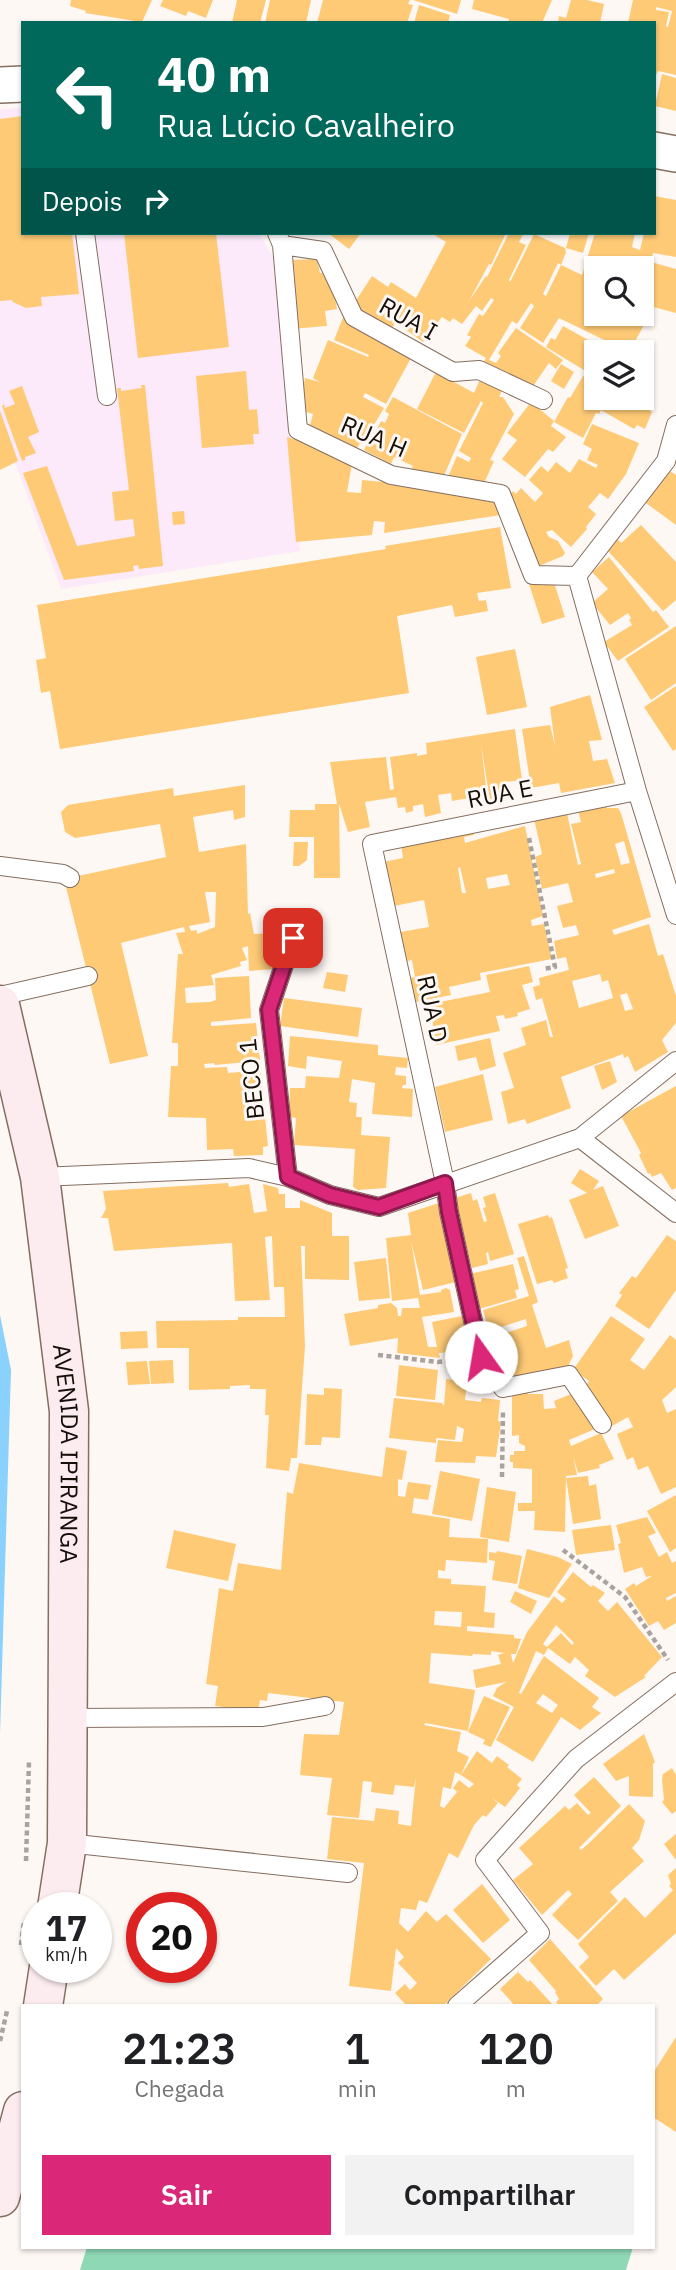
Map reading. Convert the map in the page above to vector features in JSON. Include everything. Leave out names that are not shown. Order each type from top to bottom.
[{"type":"main road","name":"AVENIDA IPIRANGA","points":[[0,1006],[40,1177],[69,1411],[67,1843],[49,1892]]},
{"type":"main road","points":[[26,2003],[30,1983]]},
{"type":"main road","points":[[0,2197],[21,2118]]},
{"type":"street","points":[[0,85],[21,84]]},
{"type":"street","points":[[656,150],[676,154]]},
{"type":"lane","points":[[85,235],[107,396]]},
{"type":"lane","name":"RUA I","points":[[280,239],[323,251],[354,317],[453,372],[479,370],[543,400]]},
{"type":"lane","name":"RUA H","points":[[280,239],[298,430],[391,475],[500,494],[533,575],[577,576]]},
{"type":"lane","points":[[676,425],[671,464],[577,576],[637,791],[676,915]]},
{"type":"lane","name":"RUA E","points":[[372,844],[637,791]]},
{"type":"lane","name":"RUA D","points":[[372,844],[481,1357]]},
{"type":"lane","points":[[0,866],[63,874],[70,878]]},
{"type":"lane","name":"BECO 1","points":[[288,1177],[269,1010],[293,938]]},
{"type":"lane","points":[[0,996],[88,976]]},
{"type":"lane","points":[[40,1177],[249,1168],[288,1177],[330,1195],[379,1207],[580,1138],[676,1061]]},
{"type":"lane","points":[[580,1138],[676,1213]]},
{"type":"lane","points":[[481,1357],[503,1388],[569,1375],[602,1424]]},
{"type":"lane","points":[[459,2004],[540,1933],[485,1860],[576,1759],[676,1682]]},
{"type":"lane","points":[[68,1718],[253,1717],[325,1706]]},
{"type":"lane","points":[[67,1843],[348,1873]]},
{"type":"path","points":[[524,814],[555,967],[543,969]]},
{"type":"path","points":[[378,1355],[438,1362],[481,1357]]},
{"type":"path","points":[[502,1476],[503,1388]]},
{"type":"path","points":[[563,1550],[625,1597],[669,1661]]},
{"type":"path","points":[[26,1864],[29,1752]]},
{"type":"path","points":[[0,2041],[21,2010]]},
{"type":"shaded area","points":[[21,107],[21,235],[260,235],[274,258],[300,551],[61,589],[0,421],[0,110]]},
{"type":"green space","points":[[86,2249],[632,2249],[626,2270],[80,2270]]},
{"type":"water","points":[[0,1315],[11,1370],[0,1735]]},
{"type":"building","points":[[71,0],[152,0],[142,21],[85,13],[86,11],[70,6]]},
{"type":"building","points":[[163,0],[213,0],[206,18],[188,11],[186,16],[160,6]]},
{"type":"building","points":[[237,0],[266,0],[261,21],[232,21]]},
{"type":"building","points":[[270,0],[311,0],[306,21],[265,21]]},
{"type":"building","points":[[323,0],[410,0],[408,4],[413,5],[408,21],[318,21]]},
{"type":"building","points":[[413,0],[461,0],[457,14]]},
{"type":"building","points":[[474,0],[552,0],[543,21],[508,21],[472,9]]},
{"type":"building","points":[[571,0],[604,4],[600,21],[558,21],[559,16],[566,18]]},
{"type":"building","points":[[633,0],[676,0],[676,75],[658,71],[656,75],[656,21],[628,21]],"holes":[[[656,7],[672,11],[668,27],[669,12],[656,10]]]},
{"type":"building","points":[[419,5],[450,15],[448,21],[415,21]]},
{"type":"building","points":[[662,74],[676,78],[676,111],[656,106]]},
{"type":"building","points":[[21,116],[21,235],[72,235],[79,294],[41,297],[42,306],[26,308],[12,300],[0,301],[0,119]]},
{"type":"building","points":[[656,196],[676,200],[676,257],[653,253],[652,256],[588,256],[594,235],[635,235],[632,247],[640,250],[644,235],[656,235]]},
{"type":"building","points":[[124,235],[216,235],[229,347],[138,358]]},
{"type":"building","points":[[331,235],[360,235],[349,249]]},
{"type":"building","points":[[434,235],[505,235],[469,301],[487,277],[508,235],[523,235],[519,242],[526,245],[510,282],[534,235],[565,248],[561,265],[582,275],[584,269],[584,326],[643,326],[636,340],[604,340],[559,318],[543,343],[520,328],[534,306],[531,303],[517,324],[512,321],[489,360],[496,363],[501,356],[498,353],[516,328],[563,360],[556,369],[549,363],[531,389],[501,369],[497,373],[482,364],[486,358],[465,346],[471,337],[467,335],[479,314],[483,316],[494,300],[491,298],[482,311],[476,306],[462,324],[453,318],[450,322],[442,317],[423,342],[405,329],[412,320],[403,314],[387,334],[370,316],[353,305],[372,276],[388,287],[391,282],[416,298],[446,242]],"holes":[[[558,263],[561,265],[546,296],[543,294]]]},
{"type":"building","points":[[569,235],[588,235],[583,253],[566,248]]},
{"type":"building","points":[[317,259],[320,273],[331,273],[337,309],[325,311],[327,326],[292,329],[294,265],[288,265],[288,260]]},
{"type":"building","points":[[654,263],[676,269],[676,313],[654,307]]},
{"type":"building","points":[[344,315],[411,358],[386,404],[365,393],[363,397],[384,408],[357,448],[310,425],[313,414],[299,410],[305,378],[320,382],[313,378],[328,340],[368,357],[369,355],[334,340]]},
{"type":"building","points":[[563,326],[588,340],[584,340],[584,370],[546,347],[551,338],[555,340]]},
{"type":"building","points":[[561,364],[574,372],[564,389],[551,381]]},
{"type":"building","points":[[246,371],[249,410],[257,409],[259,434],[253,434],[254,444],[202,448],[196,376]]},
{"type":"building","points":[[436,372],[474,393],[481,377],[504,386],[499,397],[503,397],[514,414],[490,460],[494,461],[481,490],[447,479],[457,456],[469,462],[471,458],[459,451],[483,403],[481,401],[464,433],[417,409]]},
{"type":"building","points":[[584,376],[584,410],[601,410],[599,414],[596,413],[583,438],[554,422],[568,397],[570,398]]},
{"type":"building","points":[[141,385],[145,385],[163,566],[139,569],[138,565],[133,566],[134,571],[64,580],[23,473],[47,466],[77,546],[135,536],[133,519],[115,521],[112,492],[129,490],[117,388],[121,388],[121,391],[142,388]]},
{"type":"building","points":[[22,386],[39,432],[28,437],[36,453],[22,461],[2,406],[4,404],[5,408],[15,404],[9,391]]},
{"type":"building","points":[[393,397],[462,434],[443,478],[411,470],[413,466],[394,457],[391,464],[364,450],[373,431],[375,433],[381,421],[385,423],[389,414],[385,411]]},
{"type":"building","points":[[531,402],[554,421],[551,426],[566,437],[553,452],[548,449],[525,477],[502,459],[517,440],[507,433]]},
{"type":"building","points":[[601,410],[652,412],[645,429],[637,425],[634,429]]},
{"type":"building","points":[[0,411],[18,461],[0,470]]},
{"type":"building","points":[[592,424],[639,443],[626,474],[608,499],[600,493],[588,507],[596,514],[587,529],[571,547],[552,530],[546,532],[549,537],[558,541],[565,553],[534,568],[506,499],[513,491],[516,494],[521,488],[535,502],[543,493],[529,480],[541,466],[548,472],[556,462],[570,473],[579,459],[596,468],[598,465],[587,460],[592,449],[583,444]]},
{"type":"building","points":[[287,437],[353,458],[347,492],[361,493],[362,480],[458,489],[495,497],[507,514],[384,533],[385,522],[374,521],[372,535],[296,542]]},
{"type":"building","points":[[670,471],[676,475],[676,525],[646,503]]},
{"type":"building","points":[[184,511],[185,524],[173,525],[172,512]]},
{"type":"building","points":[[641,525],[676,562],[676,600],[663,611],[607,550],[616,537],[621,543]]},
{"type":"building","points":[[500,527],[511,588],[477,593],[479,601],[486,600],[488,611],[455,617],[452,605],[397,616],[409,693],[60,749],[50,691],[41,693],[36,660],[46,658],[37,605],[386,549],[385,546]]},
{"type":"building","points":[[609,557],[653,612],[656,610],[669,627],[618,661],[604,642],[632,625],[629,620],[631,618],[628,613],[610,625],[592,603],[608,589],[592,572]]},
{"type":"building","points":[[552,576],[565,617],[542,624],[529,584]]},
{"type":"building","points":[[676,626],[676,683],[651,700],[625,659]]},
{"type":"building","points":[[515,649],[527,707],[487,715],[476,657]]},
{"type":"building","points":[[676,686],[676,749],[673,751],[644,707]]},
{"type":"building","points":[[590,695],[602,740],[589,741],[593,761],[607,759],[615,783],[561,793],[559,783],[531,788],[522,729],[550,725],[555,746],[550,707]]},
{"type":"building","points":[[515,729],[522,780],[505,782],[508,798],[490,801],[481,744],[487,795],[452,801],[451,793],[438,795],[441,813],[425,817],[423,804],[413,806],[413,811],[406,813],[405,807],[398,808],[396,797],[365,802],[370,827],[348,832],[339,804],[340,878],[314,878],[314,837],[289,837],[290,810],[315,810],[315,804],[337,804],[330,762],[386,757],[390,790],[394,789],[390,757],[427,754],[426,743]]},
{"type":"building","points":[[245,785],[245,817],[234,820],[233,810],[193,817],[199,852],[246,844],[248,914],[250,913],[254,934],[273,933],[275,969],[249,971],[248,946],[242,948],[247,960],[240,962],[241,966],[211,975],[214,985],[185,988],[186,1003],[210,1002],[216,1000],[215,978],[249,976],[251,1018],[211,1022],[211,1026],[256,1023],[260,1061],[204,1064],[205,1068],[227,1067],[228,1073],[260,1070],[268,1146],[263,1147],[263,1155],[234,1156],[233,1149],[207,1150],[206,1118],[168,1117],[171,1066],[178,1066],[178,1043],[172,1043],[178,954],[183,954],[176,933],[185,932],[184,927],[121,943],[148,1056],[110,1064],[64,879],[166,857],[160,824],[75,838],[65,832],[61,812],[68,805],[173,788],[174,796]],"holes":[[[205,892],[216,892],[215,927],[197,934],[197,930],[191,931],[189,926],[210,922]]]},
{"type":"building","points":[[606,805],[607,808],[618,808],[621,813],[651,917],[612,930],[614,935],[649,924],[658,956],[663,954],[676,996],[676,1023],[662,1040],[668,1052],[635,1072],[628,1056],[624,1058],[623,1054],[561,1077],[571,1108],[527,1124],[525,1119],[508,1124],[501,1092],[514,1088],[503,1053],[526,1045],[521,1028],[546,1020],[550,1037],[553,1037],[542,998],[536,1000],[533,987],[540,985],[539,978],[569,970],[566,957],[557,959],[554,941],[579,935],[576,925],[563,928],[557,906],[573,902],[568,883],[542,889],[535,857],[542,854],[534,819],[567,813],[578,865],[581,864],[571,824],[581,822],[578,810]],"holes":[[[624,841],[630,863],[621,865],[615,844]],[[614,869],[615,873],[596,878],[595,874]],[[600,974],[602,982],[608,980],[613,998],[579,1008],[572,981]],[[627,993],[633,1009],[625,1011],[620,995]]]},
{"type":"building","points":[[525,826],[543,916],[531,920],[532,926],[544,924],[552,959],[480,973],[481,980],[449,987],[451,995],[416,1002],[410,978],[415,977],[412,960],[407,961],[400,932],[429,927],[424,900],[394,906],[383,862],[403,858],[401,844],[472,831],[474,835],[464,837],[465,843]],"holes":[[[460,867],[466,893],[462,893]],[[507,874],[510,885],[488,889],[486,878]]]},
{"type":"building","points":[[294,842],[308,842],[307,860],[299,866],[293,866]]},
{"type":"building","points":[[529,966],[533,982],[522,985],[530,1009],[505,1019],[504,1015],[496,1016],[500,1031],[436,1045],[430,1004],[490,992],[486,975]]},
{"type":"building","points":[[327,972],[348,975],[345,992],[323,988]]},
{"type":"building","points":[[284,998],[362,1008],[358,1037],[280,1026]]},
{"type":"building","points":[[290,1036],[378,1045],[378,1055],[408,1058],[407,1068],[396,1067],[395,1075],[406,1076],[406,1085],[402,1088],[413,1089],[412,1117],[372,1114],[375,1083],[352,1079],[349,1102],[357,1103],[356,1117],[362,1117],[361,1135],[390,1137],[386,1188],[358,1190],[353,1187],[355,1149],[294,1145],[296,1118],[289,1117],[290,1088],[305,1088],[306,1076],[339,1078],[342,1061],[307,1056],[306,1069],[288,1066]]},
{"type":"building","points":[[490,1038],[496,1066],[480,1071],[476,1057],[458,1061],[455,1046]]},
{"type":"building","points":[[610,1061],[617,1082],[602,1090],[594,1066]]},
{"type":"building","points":[[483,1074],[493,1120],[445,1132],[435,1087]]},
{"type":"building","points":[[676,1086],[676,1188],[672,1190],[661,1173],[652,1177],[648,1174],[639,1155],[641,1153],[621,1116]]},
{"type":"building","points":[[580,1169],[599,1181],[593,1190],[603,1186],[619,1226],[585,1239],[569,1200],[587,1193],[571,1183]]},
{"type":"building","points":[[228,1183],[229,1187],[249,1184],[254,1213],[267,1211],[263,1184],[278,1188],[279,1194],[285,1194],[285,1208],[300,1208],[300,1200],[332,1213],[332,1236],[349,1236],[349,1280],[305,1279],[305,1246],[301,1246],[305,1346],[297,1458],[291,1458],[289,1471],[266,1468],[269,1415],[265,1415],[266,1389],[250,1389],[250,1385],[230,1386],[230,1389],[189,1390],[189,1348],[157,1348],[156,1321],[285,1317],[284,1287],[274,1287],[272,1236],[265,1237],[270,1300],[235,1301],[232,1243],[114,1251],[108,1218],[101,1218],[106,1209],[103,1191]]},
{"type":"building","points":[[471,1193],[473,1201],[477,1199],[484,1222],[487,1221],[483,1197],[495,1193],[514,1254],[490,1261],[488,1252],[488,1264],[472,1268],[455,1198]]},
{"type":"building","points":[[439,1203],[460,1281],[423,1290],[411,1241],[420,1295],[441,1292],[446,1288],[450,1290],[454,1312],[422,1317],[428,1347],[437,1347],[432,1322],[467,1315],[475,1347],[468,1349],[468,1354],[460,1356],[459,1351],[439,1353],[440,1358],[397,1353],[398,1338],[350,1346],[344,1314],[391,1303],[397,1308],[398,1316],[401,1316],[402,1308],[420,1308],[418,1298],[392,1301],[386,1238],[411,1235],[408,1213]]},
{"type":"building","points":[[548,1215],[549,1218],[552,1217],[568,1268],[565,1269],[568,1278],[554,1283],[552,1280],[537,1284],[518,1224]]},
{"type":"building","points":[[667,1235],[676,1241],[676,1290],[649,1329],[615,1306],[622,1295],[619,1293],[632,1276],[636,1278]]},
{"type":"building","points":[[524,1256],[538,1302],[532,1305],[546,1348],[569,1340],[573,1356],[567,1368],[505,1384],[493,1337],[527,1326],[526,1319],[489,1331],[483,1310],[529,1296],[517,1258]]},
{"type":"building","points":[[386,1258],[390,1298],[359,1301],[354,1262]]},
{"type":"building","points":[[513,1264],[519,1289],[515,1290],[517,1298],[479,1309],[470,1274]]},
{"type":"building","points":[[611,1316],[645,1339],[630,1360],[644,1370],[670,1335],[676,1340],[676,1387],[662,1400],[667,1413],[676,1409],[676,1487],[661,1494],[648,1466],[638,1470],[633,1457],[627,1460],[617,1434],[633,1427],[628,1417],[612,1426],[583,1389],[589,1381],[573,1370]]},
{"type":"building","points":[[147,1331],[148,1348],[121,1349],[120,1332]]},
{"type":"building","points":[[173,1360],[174,1383],[151,1384],[149,1361]]},
{"type":"building","points":[[147,1361],[150,1384],[128,1385],[126,1362]]},
{"type":"building","points":[[399,1365],[438,1370],[435,1400],[396,1396]]},
{"type":"building","points":[[446,1379],[467,1381],[465,1400],[500,1400],[498,1421],[501,1422],[496,1457],[476,1456],[475,1463],[435,1462],[438,1440],[462,1442],[464,1429],[457,1426],[455,1440],[436,1438],[436,1443],[389,1438],[394,1398],[442,1403],[444,1406]]},
{"type":"building","points":[[324,1388],[342,1389],[340,1438],[322,1437],[321,1445],[305,1445],[307,1394],[324,1395]]},
{"type":"building","points":[[528,1391],[528,1394],[543,1394],[544,1409],[556,1408],[554,1401],[576,1392],[595,1429],[569,1440],[571,1446],[601,1433],[614,1459],[599,1465],[600,1468],[578,1473],[573,1456],[577,1475],[566,1476],[565,1532],[534,1530],[535,1511],[518,1511],[518,1503],[532,1503],[532,1469],[513,1468],[513,1462],[510,1462],[510,1455],[514,1455],[514,1451],[525,1451],[525,1446],[519,1443],[519,1435],[512,1436],[512,1395]]},
{"type":"building","points":[[386,1447],[407,1451],[402,1480],[398,1479],[398,1496],[405,1497],[408,1482],[431,1485],[428,1500],[414,1498],[412,1513],[450,1519],[449,1537],[488,1539],[487,1563],[446,1560],[445,1571],[438,1570],[438,1578],[451,1579],[451,1584],[486,1586],[484,1612],[495,1613],[494,1628],[467,1626],[467,1631],[514,1635],[514,1638],[521,1639],[516,1654],[511,1654],[513,1663],[527,1632],[554,1596],[562,1603],[566,1599],[557,1592],[573,1572],[591,1587],[593,1585],[605,1593],[598,1601],[608,1611],[617,1602],[662,1657],[644,1676],[646,1677],[615,1697],[585,1676],[589,1670],[575,1657],[570,1664],[548,1648],[544,1655],[536,1651],[519,1693],[521,1694],[544,1656],[599,1698],[592,1707],[601,1713],[580,1730],[561,1717],[533,1762],[496,1740],[514,1707],[493,1696],[497,1688],[506,1682],[476,1688],[473,1670],[501,1664],[498,1655],[504,1653],[491,1651],[491,1655],[472,1656],[431,1653],[429,1683],[475,1690],[468,1731],[425,1723],[424,1725],[461,1732],[457,1751],[469,1757],[461,1775],[477,1751],[492,1763],[497,1756],[522,1779],[517,1785],[520,1788],[505,1807],[491,1797],[498,1803],[486,1817],[483,1815],[474,1825],[458,1858],[449,1853],[427,1903],[419,1900],[416,1910],[401,1908],[399,1923],[408,1932],[426,1911],[437,1922],[446,1914],[491,1959],[445,2004],[405,2004],[395,1993],[405,1984],[410,1990],[417,1983],[398,1963],[404,1957],[396,1948],[391,1991],[349,1986],[364,1863],[327,1859],[332,1817],[374,1821],[376,1808],[399,1811],[398,1824],[411,1826],[416,1777],[414,1787],[395,1785],[393,1795],[371,1792],[372,1782],[363,1781],[359,1818],[327,1815],[332,1778],[300,1775],[304,1734],[339,1735],[344,1702],[268,1693],[267,1701],[260,1700],[258,1712],[215,1706],[218,1686],[206,1684],[219,1588],[233,1591],[238,1563],[281,1570],[287,1492],[293,1494],[299,1463],[382,1477]],"holes":[[[435,1611],[462,1612],[461,1627],[434,1625]],[[556,1625],[574,1643],[572,1645],[561,1633],[547,1647],[543,1644]],[[543,1694],[558,1705],[552,1713],[536,1703]],[[455,1772],[474,1784],[469,1788],[459,1780],[453,1788],[457,1792],[444,1808],[440,1806],[443,1787],[451,1789]]]},
{"type":"building","points":[[440,1471],[480,1479],[472,1521],[432,1514]]},
{"type":"building","points":[[588,1476],[589,1486],[596,1484],[601,1519],[573,1524],[566,1478]]},
{"type":"building","points":[[487,1487],[516,1492],[509,1542],[480,1537]]},
{"type":"building","points":[[676,1495],[676,1548],[670,1552],[647,1511]]},
{"type":"building","points":[[647,1517],[656,1533],[648,1536],[659,1557],[667,1552],[672,1563],[676,1561],[676,1593],[666,1598],[667,1601],[676,1596],[676,1623],[664,1630],[658,1621],[649,1626],[625,1589],[652,1576],[646,1577],[642,1567],[624,1573],[618,1544],[621,1543],[616,1525]]},
{"type":"building","points":[[611,1525],[615,1550],[576,1555],[572,1530]]},
{"type":"building","points":[[174,1530],[236,1544],[228,1581],[166,1568]]},
{"type":"building","points":[[527,1549],[558,1557],[572,1564],[549,1598],[518,1588]]},
{"type":"building","points":[[489,1552],[522,1556],[517,1584],[492,1580],[495,1561],[489,1560]]},
{"type":"building","points":[[515,1591],[537,1601],[531,1614],[510,1602]]},
{"type":"building","points":[[484,1696],[510,1707],[491,1747],[483,1744],[485,1740],[468,1732]]},
{"type":"building","points":[[644,1734],[655,1762],[653,1797],[629,1796],[629,1776],[616,1781],[603,1764]]},
{"type":"building","points":[[672,1768],[676,1775],[676,1811],[672,1814],[662,1802],[662,1780],[663,1774]]},
{"type":"building","points":[[594,1777],[621,1806],[579,1848],[581,1850],[588,1844],[629,1804],[645,1821],[639,1840],[632,1848],[644,1861],[610,1892],[618,1901],[578,1940],[552,1915],[572,1894],[568,1890],[542,1915],[513,1880],[533,1864],[519,1848],[565,1806],[569,1810],[577,1803],[588,1815],[591,1813],[574,1795]]},
{"type":"building","points":[[676,1834],[676,1860],[664,1844]]},
{"type":"building","points":[[676,1868],[676,1933],[624,1980],[614,1969],[596,1986],[579,1967],[589,1957],[578,1944],[625,1897],[645,1918],[673,1890],[669,1886],[671,1884],[668,1875]]},
{"type":"building","points":[[482,1884],[510,1920],[483,1943],[453,1910]]},
{"type":"building","points":[[550,1939],[603,1999],[598,2004],[558,2004],[556,1991],[529,1960]]},
{"type":"building","points":[[518,1972],[528,1982],[530,1980],[552,2004],[513,2004],[500,1989]]},
{"type":"building","points":[[676,2037],[676,2132],[655,2118],[655,2070]]},
{"type":"route","points":[[293,938],[269,1010],[288,1177],[330,1195],[379,1207],[445,1183],[481,1357]]}]
